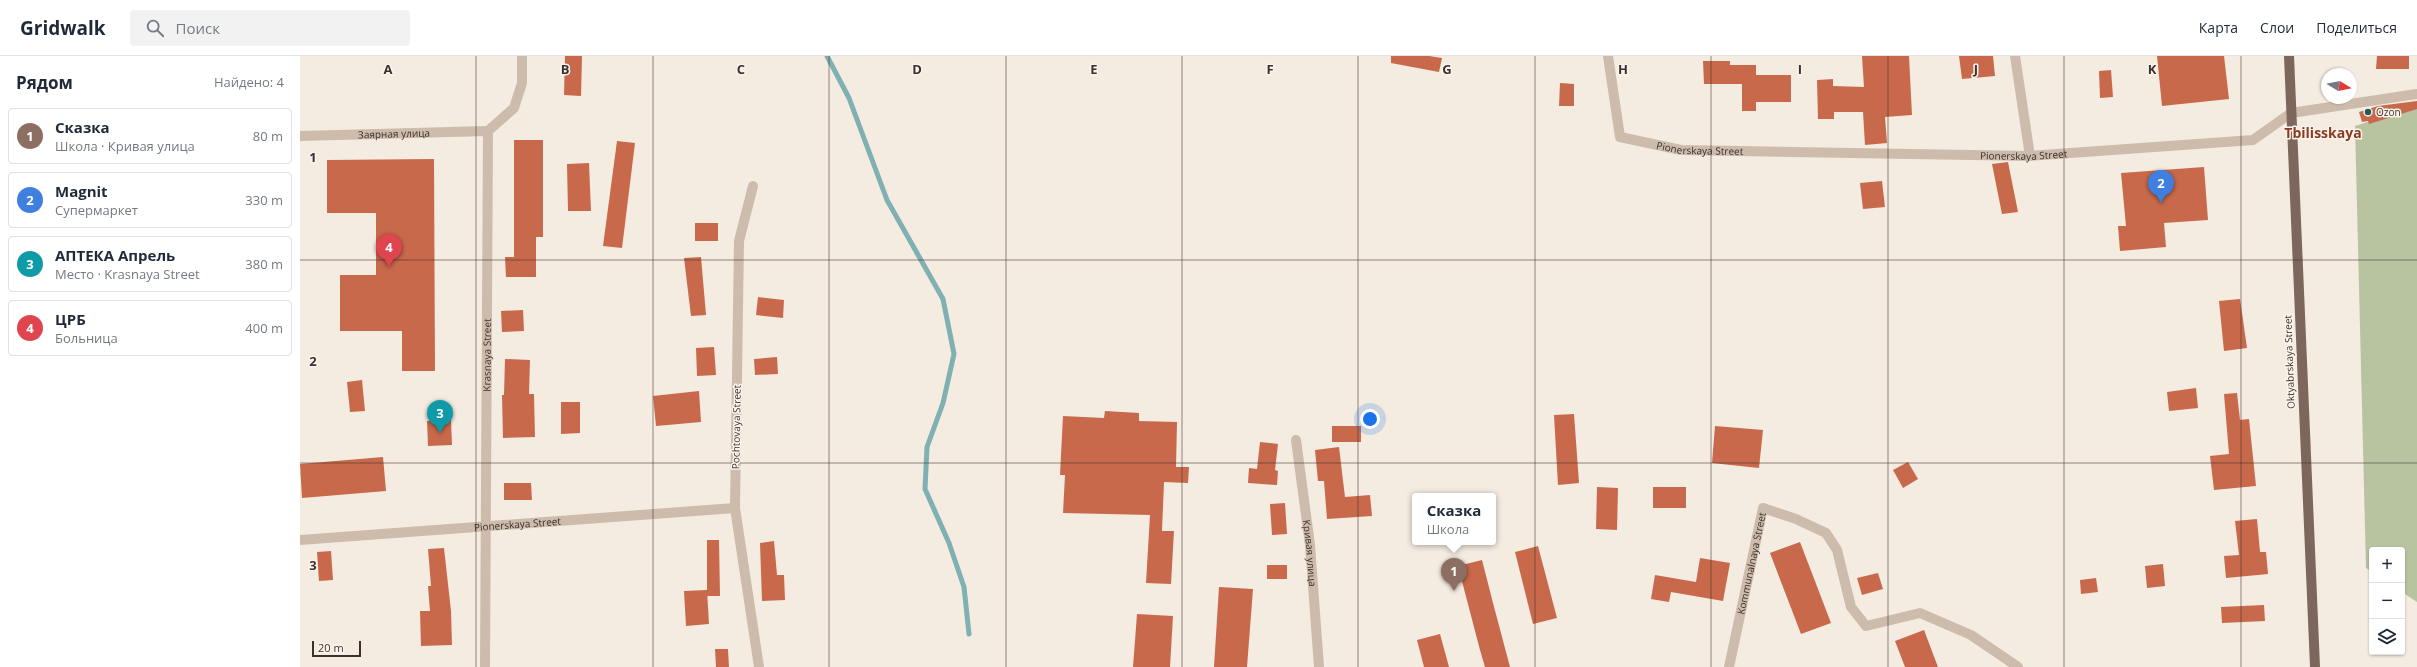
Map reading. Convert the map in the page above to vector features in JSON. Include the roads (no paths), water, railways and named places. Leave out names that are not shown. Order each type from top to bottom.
[{"type":"main road","name":"Oktyabrskaya Street","points":[[2289,56],[2315,667]]},
{"type":"street","points":[[488,131],[514,108],[522,83],[522,56]]},
{"type":"street","name":"Pionerskaya Street","points":[[1608,56],[1620,137],[1681,150],[2030,156],[2253,140],[2291,113],[2417,94]]},
{"type":"street","points":[[2015,56],[2030,156]]},
{"type":"street","name":"Заярная улица","points":[[300,136],[488,131]]},
{"type":"street","name":"Krasnaya Street","points":[[485,667],[484,525],[488,131]]},
{"type":"street","name":"Pochtovaya Street","points":[[753,186],[739,241],[735,508],[759,667]]},
{"type":"street","name":"Кривая улица","points":[[1296,440],[1310,545],[1318,667]]},
{"type":"street","name":"Pionerskaya Street","points":[[300,540],[484,525],[735,508]]},
{"type":"street","name":"Kommunalnaya Street","points":[[1729,667],[1764,508],[1796,519],[1826,533],[1837,550],[1851,607],[1866,626],[1920,613],[1971,635],[2018,667]]},
{"type":"waterway","points":[[827,56],[849,98],[887,200],[943,299],[954,354],[943,403],[927,447],[925,489],[949,543],[964,587],[969,634]]},
{"type":"place","name":"Ozon","points":[[2368,112]]},
{"type":"place","name":"Magnit","points":[[2161,203]]},
{"type":"place","name":"ЦРБ","points":[[389,267]]},
{"type":"place","name":"АПТЕКА Апрель","points":[[440,433]]},
{"type":"place","name":"Сказка","points":[[1454,591]]},
{"type":"district","name":"Tbilisskaya","points":[[2323,133]]}]
